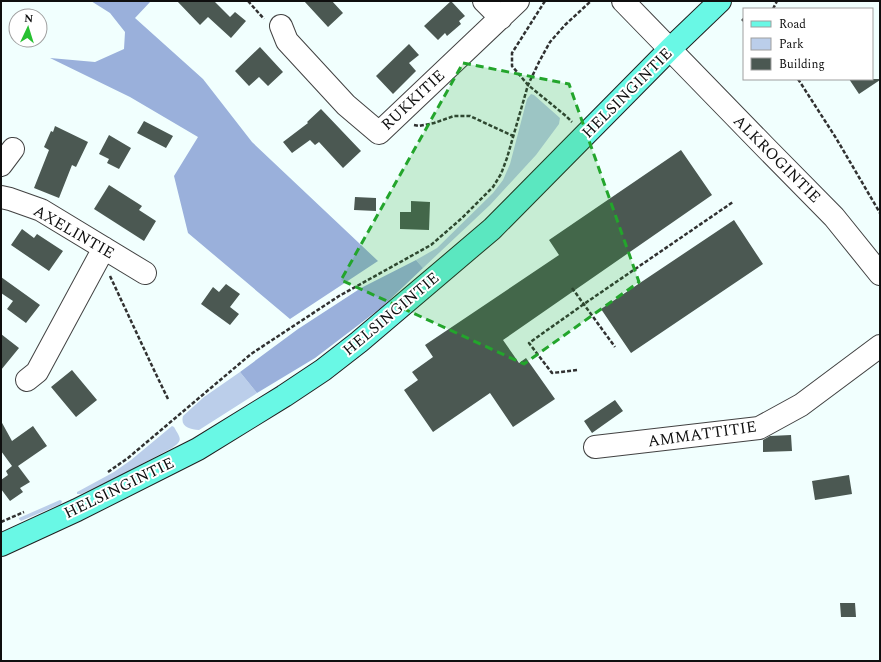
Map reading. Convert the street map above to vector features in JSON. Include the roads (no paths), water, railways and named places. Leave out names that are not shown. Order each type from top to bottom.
[{"type":"main road","name":"HELSINGINTIE","points":[[1,545],[77,510],[198,449],[323,370],[359,342],[492,229],[670,49],[720,1]]},
{"type":"street","points":[[484,1],[501,18]]},
{"type":"street","name":"RUKKITIE","points":[[281,26],[287,41],[346,105],[379,133],[518,1]]},
{"type":"street","name":"ALKROGINTIE","points":[[623,1],[834,217],[880,274]]},
{"type":"street","name":"AXELINTIE","points":[[1,197],[40,210],[100,256],[145,273]]},
{"type":"street","points":[[27,380],[38,372],[100,256]]},
{"type":"street","name":"AMMATTITIE","points":[[595,448],[759,428],[801,405],[880,346]]}]
